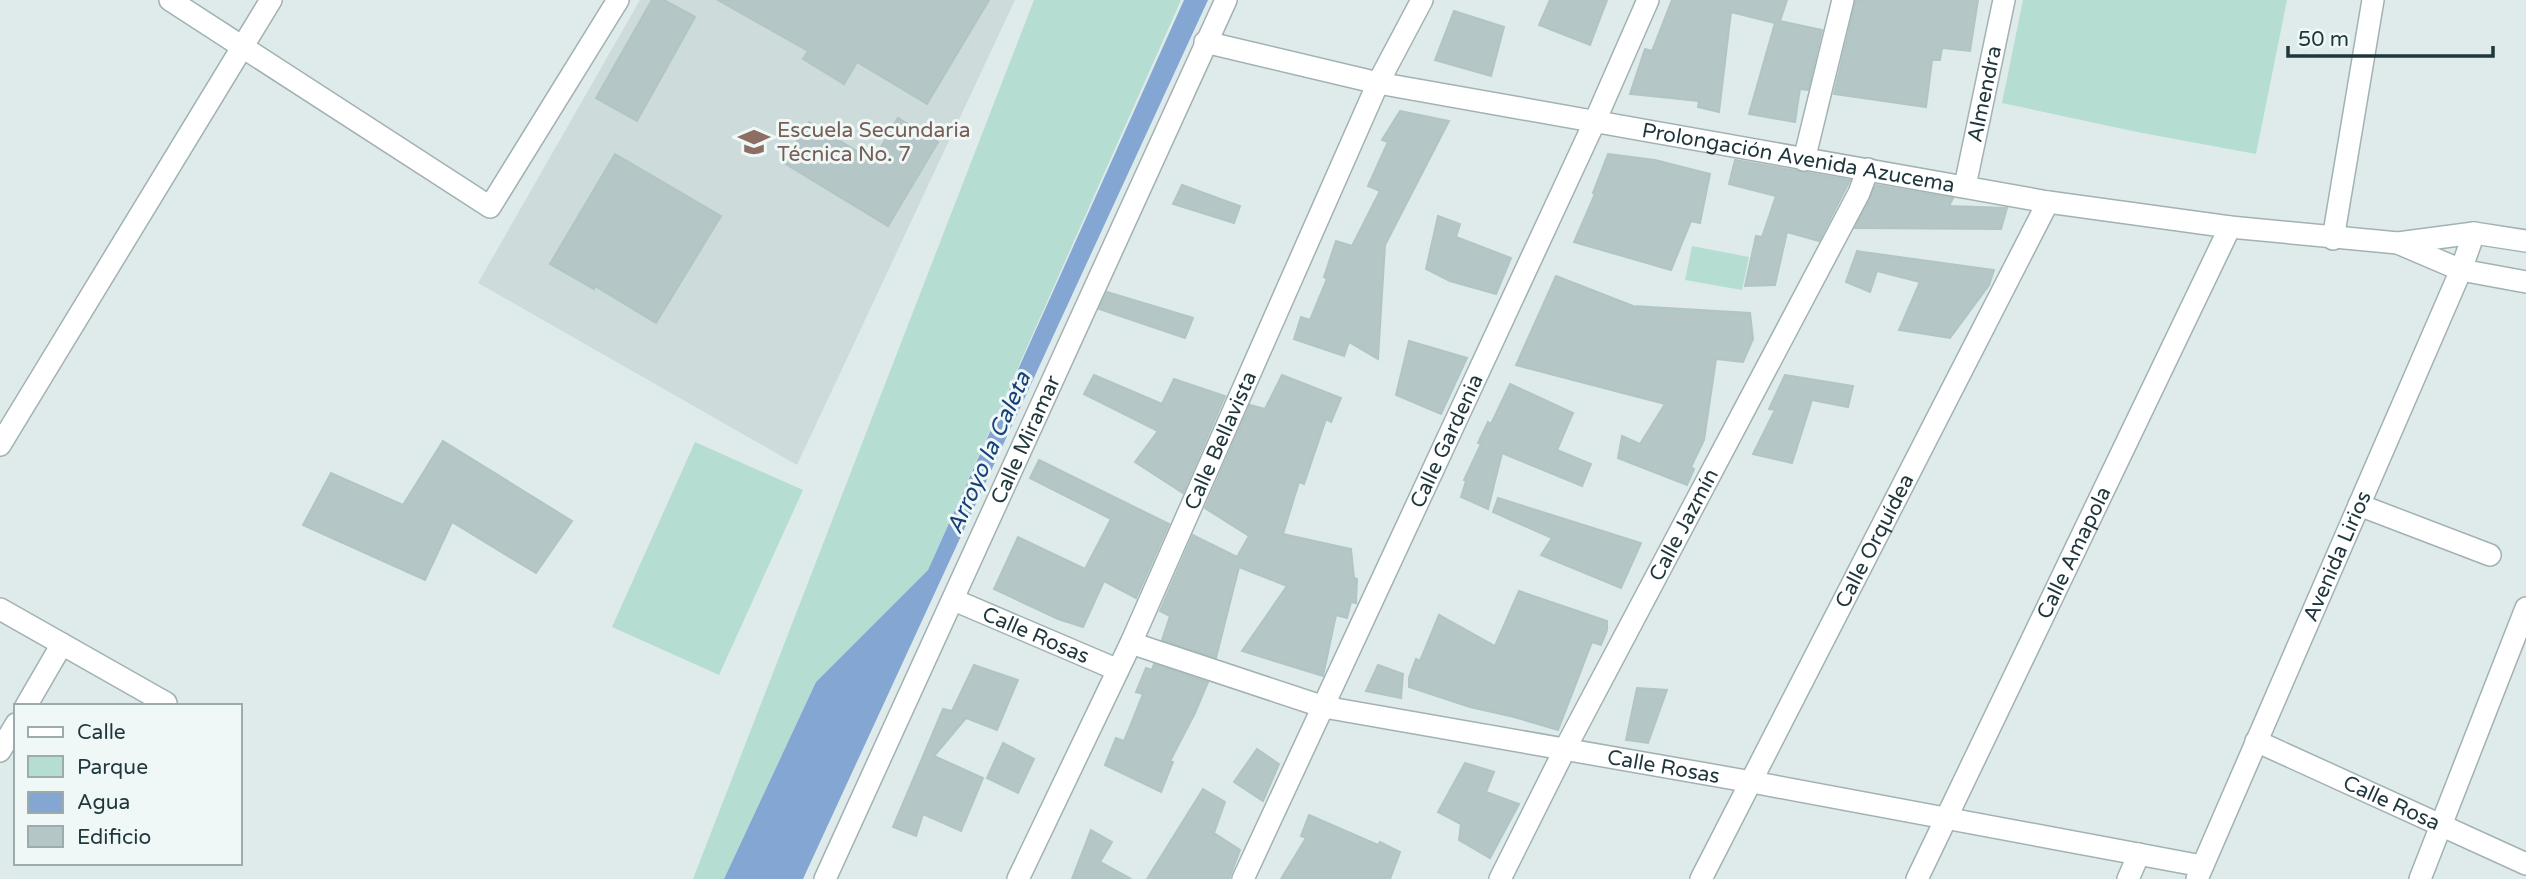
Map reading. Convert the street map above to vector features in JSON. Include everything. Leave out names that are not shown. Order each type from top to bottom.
[{"type":"street","points":[[170,0],[490,207],[618,0]]},
{"type":"street","points":[[0,445],[271,0]]},
{"type":"street","name":"Calle Miramar","points":[[825,879],[1226,0]]},
{"type":"street","name":"Calle Bellavista","points":[[1018,879],[1131,643],[1378,83],[1422,0]]},
{"type":"street","name":"Calle Gardenia","points":[[1242,879],[1595,121],[1648,0]]},
{"type":"street","points":[[1804,160],[1843,0]]},
{"type":"street","name":"Almendra","points":[[1965,186],[2004,0]]},
{"type":"street","points":[[2333,239],[2373,0]]},
{"type":"street","name":"Prolongación Avenida Azucema","points":[[1206,42],[1378,83],[2048,202],[2333,239],[2398,243],[2474,233],[2526,241]]},
{"type":"street","name":"Calle Jazmín","points":[[1500,879],[1565,749],[1860,193],[1868,170]]},
{"type":"street","name":"Calle Orquídea","points":[[1701,879],[2048,202]]},
{"type":"street","name":"Calle Amapola","points":[[1917,879],[2230,227]]},
{"type":"street","name":"Avenida Lirios","points":[[2200,872],[2461,270],[2474,233]]},
{"type":"street","name":"Prolongación Avenida Azucema","points":[[2398,243],[2461,270],[2526,282]]},
{"type":"street","points":[[2359,505],[2490,555]]},
{"type":"street","name":"Calle Rosas","points":[[954,600],[1118,670]]},
{"type":"street","points":[[0,608],[166,703]]},
{"type":"street","points":[[2420,879],[2526,608]]},
{"type":"street","name":"Calle Rosas","points":[[1131,643],[1324,707],[1948,817],[2139,854],[2200,872]]},
{"type":"street","points":[[27,704],[62,644]]},
{"type":"street","points":[[0,751],[14,727]]},
{"type":"street","name":"Calle Rosa","points":[[2256,741],[2526,864]]},
{"type":"street","points":[[2128,879],[2139,854]]},
{"type":"shaded area","name":"Escuela Secundaria Técnica No. 7","points":[[640,0],[1015,0],[797,465],[478,283]]},
{"type":"green space","points":[[1034,0],[1181,0],[928,570],[816,682],[724,879],[693,879]]},
{"type":"green space","points":[[2023,0],[2287,0],[2256,154],[2002,103]]},
{"type":"green space","points":[[1692,246],[1749,257],[1742,290],[1685,280]]},
{"type":"green space","points":[[695,442],[803,490],[719,675],[612,627]]},
{"type":"water","name":"Arroyo la Caleta","points":[[1184,0],[1208,0],[803,879],[724,879],[816,682],[928,570]]},
{"type":"building","points":[[652,0],[664,0],[695,17],[637,121],[596,98]]},
{"type":"building","points":[[718,0],[989,0],[927,104],[857,62],[844,84],[803,59],[808,51]]},
{"type":"building","points":[[1550,0],[1607,0],[1590,45],[1539,25]]},
{"type":"building","points":[[1672,0],[1787,0],[1780,21],[1822,30],[1808,90],[1800,89],[1795,122],[1749,114],[1775,23],[1731,12],[1719,112],[1698,107],[1699,101],[1630,94],[1645,49],[1652,51]]},
{"type":"building","points":[[1856,0],[1978,0],[1970,51],[1942,48],[1940,60],[1932,60],[1926,107],[1834,94]]},
{"type":"building","points":[[1454,11],[1504,27],[1491,76],[1435,60]]},
{"type":"building","points":[[1400,111],[1449,121],[1385,245],[1378,359],[1349,342],[1344,356],[1294,339],[1301,317],[1310,320],[1327,279],[1324,277],[1336,241],[1352,246],[1380,191],[1368,186],[1388,142],[1382,140]]},
{"type":"building","points":[[898,118],[938,142],[888,226],[784,163],[809,122],[873,161]]},
{"type":"building","points":[[615,154],[721,216],[656,323],[595,286],[594,289],[550,264]]},
{"type":"building","points":[[1608,154],[1655,160],[1710,174],[1700,223],[1691,221],[1671,270],[1574,242],[1595,194],[1593,193]]},
{"type":"building","points":[[1735,160],[1850,180],[1819,241],[1787,232],[1775,285],[1745,286],[1756,236],[1762,237],[1776,196],[1729,184]]},
{"type":"building","points":[[1182,185],[1240,206],[1234,223],[1173,204]]},
{"type":"building","points":[[1876,185],[1953,198],[1949,206],[2007,208],[2001,229],[1855,228]]},
{"type":"building","points":[[1438,216],[1460,224],[1456,237],[1511,258],[1496,294],[1450,281],[1426,269]]},
{"type":"building","points":[[1857,251],[1994,270],[1989,285],[1950,338],[1899,330],[1920,282],[1877,271],[1870,292],[1846,282]]},
{"type":"building","points":[[1556,276],[1633,306],[1750,313],[1753,339],[1743,362],[1716,359],[1704,440],[1691,467],[1694,469],[1687,485],[1618,458],[1622,436],[1640,444],[1665,404],[1516,365]]},
{"type":"building","points":[[1107,292],[1193,318],[1185,338],[1099,309]]},
{"type":"building","points":[[1409,341],[1467,358],[1441,414],[1396,395]]},
{"type":"building","points":[[1094,375],[1162,404],[1174,379],[1225,396],[1183,493],[1135,462],[1158,431],[1084,394]]},
{"type":"building","points":[[1282,375],[1341,398],[1331,422],[1326,419],[1304,484],[1299,482],[1283,534],[1351,549],[1354,578],[1357,579],[1356,603],[1351,602],[1347,618],[1336,615],[1323,676],[1242,651],[1287,586],[1239,567],[1216,658],[1162,640],[1170,616],[1160,611],[1193,535],[1237,557],[1249,536],[1205,508],[1250,405],[1265,409]]},
{"type":"building","points":[[1785,375],[1853,386],[1848,407],[1812,400],[1792,463],[1753,454],[1775,410],[1769,409]]},
{"type":"building","points":[[1510,384],[1573,413],[1557,450],[1591,464],[1582,486],[1502,453],[1488,509],[1461,497],[1466,481],[1464,480],[1481,444],[1478,443],[1488,422],[1491,424]]},
{"type":"building","points":[[443,441],[572,521],[536,573],[452,522],[425,580],[303,525],[331,473],[403,505]]},
{"type":"building","points":[[1039,460],[1169,524],[1136,598],[1104,581],[1083,627],[1058,619],[994,589],[1018,537],[1085,569],[1111,519],[1030,478]]},
{"type":"building","points":[[1498,498],[1641,543],[1621,588],[1541,555],[1552,538],[1493,512]]},
{"type":"building","points":[[1519,591],[1607,621],[1607,630],[1601,645],[1592,642],[1558,730],[1470,707],[1409,687],[1409,678],[1416,659],[1420,661],[1439,615],[1495,646]]},
{"type":"building","points":[[1154,664],[1208,682],[1170,761],[1173,762],[1161,792],[1105,765],[1116,738],[1124,741],[1143,694],[1136,692],[1146,668],[1152,670]]},
{"type":"building","points":[[974,665],[1018,680],[997,730],[966,718],[934,756],[983,778],[961,831],[923,814],[916,836],[893,827],[943,709],[952,711]]},
{"type":"building","points":[[1378,665],[1403,674],[1401,698],[1366,691]]},
{"type":"building","points":[[1637,688],[1667,690],[1648,743],[1626,740]]},
{"type":"building","points":[[1003,743],[1034,759],[1018,793],[987,778]]},
{"type":"building","points":[[1257,749],[1279,764],[1263,801],[1234,782]]},
{"type":"building","points":[[1465,763],[1494,772],[1486,792],[1519,804],[1490,858],[1459,840],[1461,824],[1438,812]]},
{"type":"building","points":[[1203,789],[1225,802],[1214,833],[1240,850],[1229,879],[1147,879]]},
{"type":"building","points":[[1309,815],[1400,852],[1390,879],[1281,879],[1306,838],[1301,836]]},
{"type":"building","points":[[1091,830],[1112,842],[1100,862],[1131,879],[1072,879]]},
{"type":"place","name":"Escuela Secundaria Técnica No. 7","points":[[754,142]]}]
